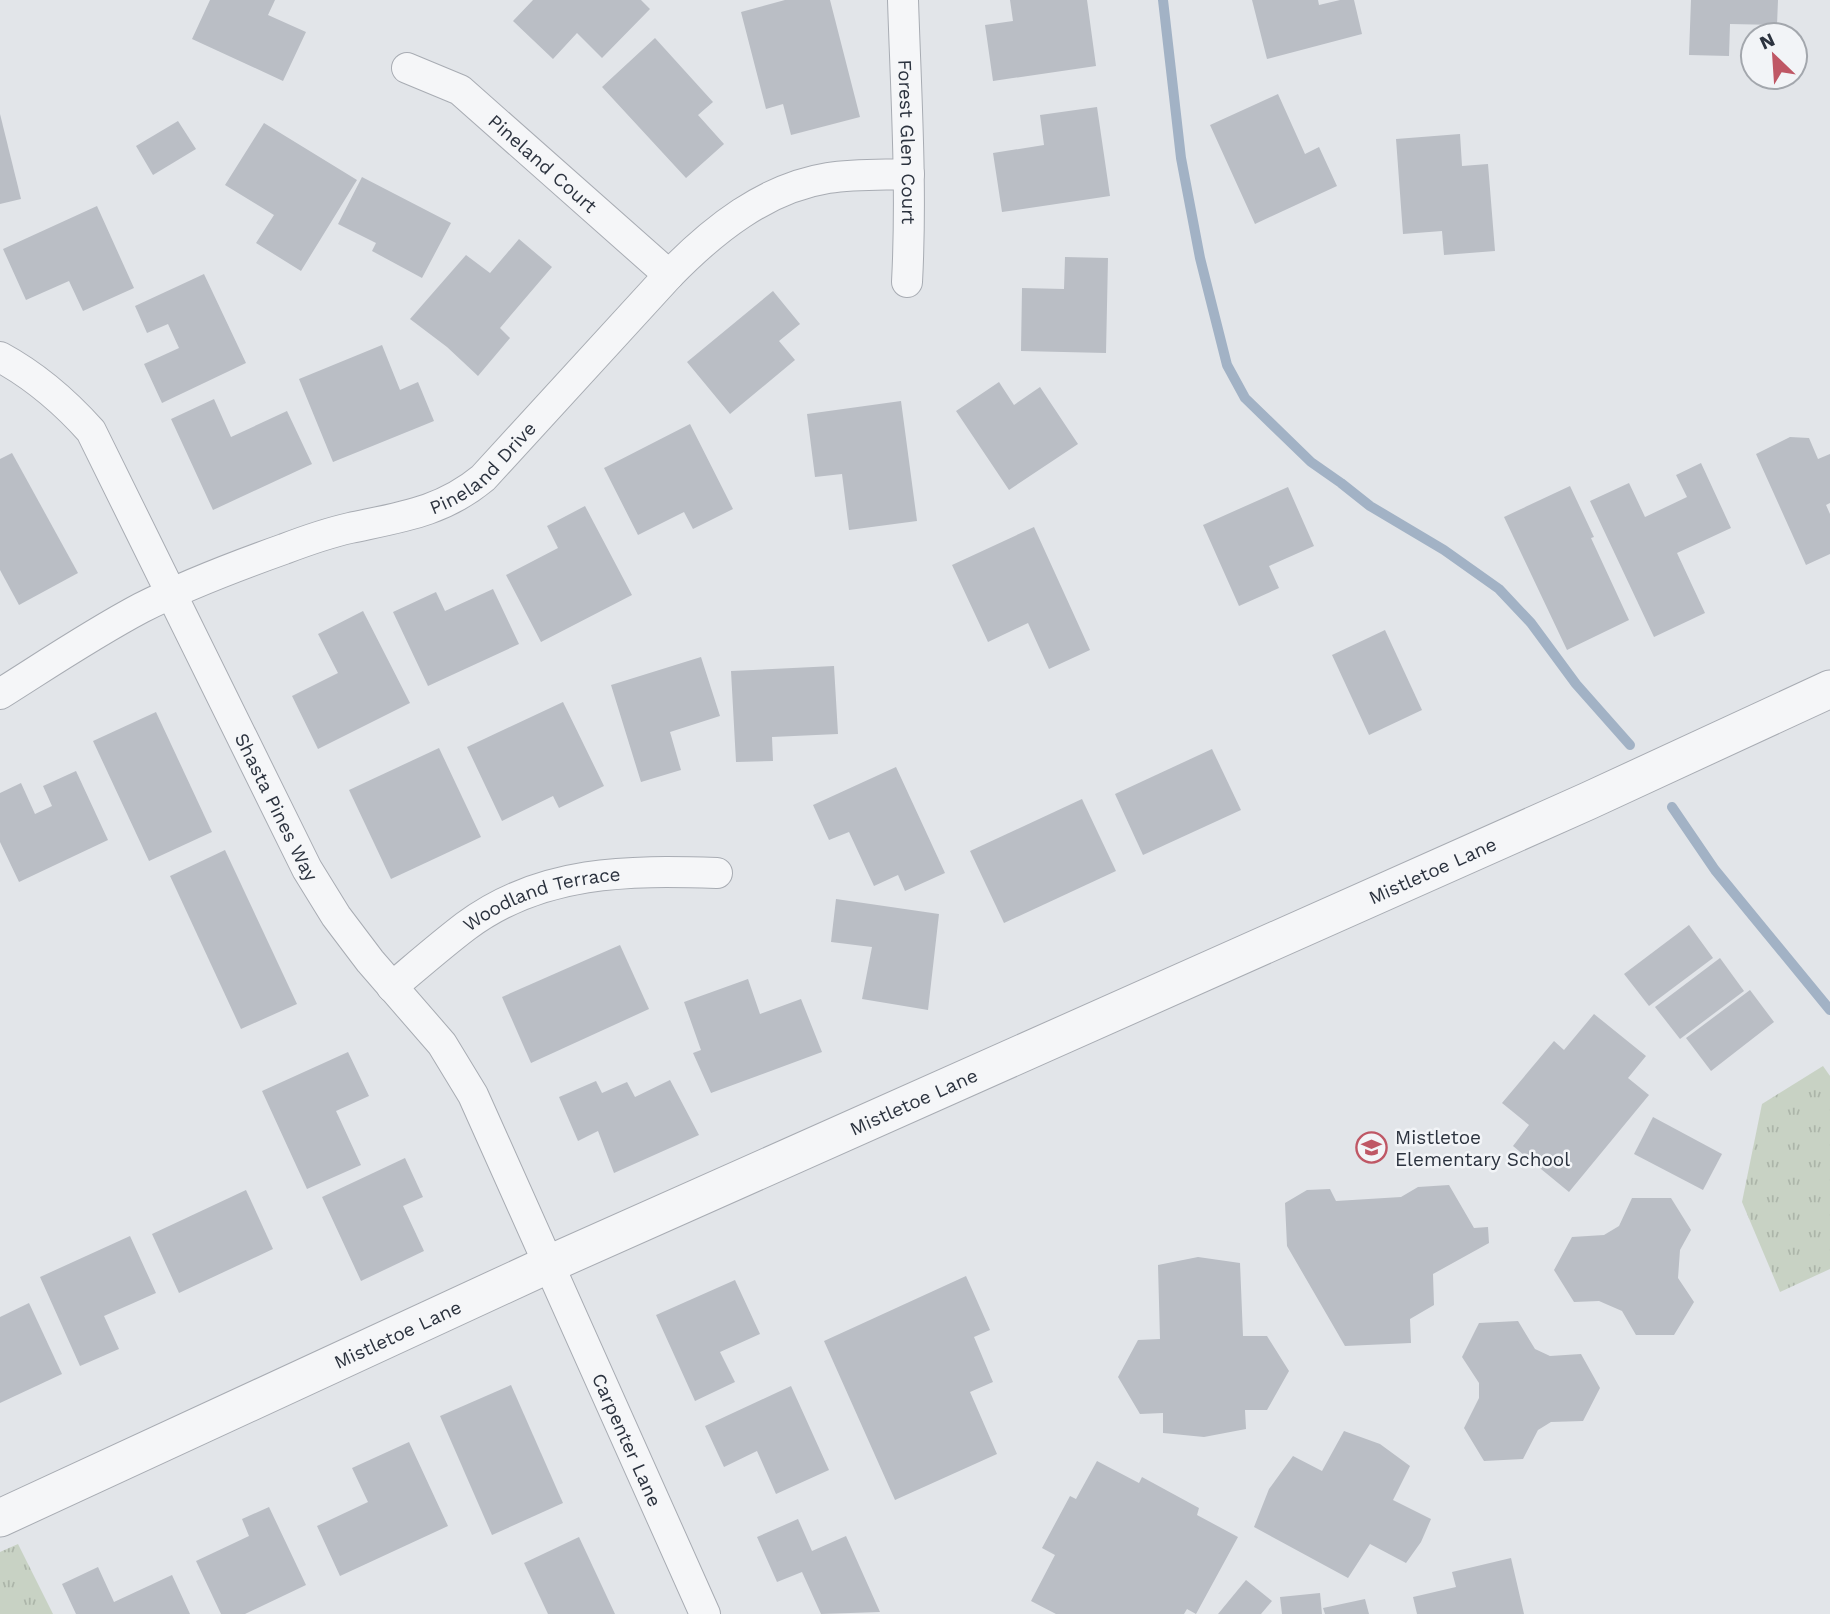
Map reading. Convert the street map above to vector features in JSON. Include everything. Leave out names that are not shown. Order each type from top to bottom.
[{"type":"street","name":"Forest Glen Court","points":[[903,0],[910,225],[907,282]]},
{"type":"street","name":"Pineland Court","points":[[407,68],[460,90],[669,275]]},
{"type":"street","name":"Pineland Drive","points":[[0,694],[141,608],[172,594],[285,548],[446,504],[468,491],[518,443],[700,243],[770,196],[792,187],[829,178],[909,174]]},
{"type":"street","name":"Shasta Pines Way","points":[[0,357],[32,376],[91,431],[307,869],[336,916],[370,961],[442,1044],[473,1096],[547,1265]]},
{"type":"street","name":"Mistletoe Lane","points":[[0,1518],[547,1265],[1830,690]]},
{"type":"street","name":"Woodland Terrace","points":[[392,987],[468,925],[497,907],[563,880],[630,873],[717,873]]},
{"type":"street","name":"Carpenter Lane","points":[[547,1265],[705,1614]]},
{"type":"green space","points":[[1823,1066],[1830,1076],[1830,1269],[1780,1292],[1742,1202],[1762,1104]]},
{"type":"green space","points":[[18,1544],[53,1614],[0,1614],[0,1552]]},
{"type":"building","points":[[210,0],[275,0],[268,15],[306,32],[283,81],[192,39]]},
{"type":"building","points":[[533,0],[641,0],[650,9],[602,58],[577,33],[553,59],[513,21]]},
{"type":"building","points":[[785,0],[830,0],[860,117],[791,135],[783,104],[766,109],[741,12]]},
{"type":"building","points":[[1010,0],[1087,0],[1096,66],[993,81],[985,25],[1013,21]]},
{"type":"building","points":[[1252,0],[1318,0],[1319,5],[1354,0],[1362,34],[1267,59]]},
{"type":"building","points":[[1691,0],[1778,0],[1777,21],[1739,21],[1739,24],[1730,24],[1729,56],[1689,55]]},
{"type":"building","points":[[655,38],[713,102],[698,115],[724,144],[686,178],[602,87]]},
{"type":"building","points":[[1278,94],[1305,154],[1319,147],[1337,186],[1255,224],[1210,125]]},
{"type":"building","points":[[1097,107],[1110,196],[1002,212],[993,153],[1044,145],[1040,115]]},
{"type":"building","points":[[0,114],[21,199],[0,204]]},
{"type":"building","points":[[178,121],[196,149],[153,175],[136,146]]},
{"type":"building","points":[[264,123],[357,180],[301,271],[256,243],[274,215],[225,185]]},
{"type":"building","points":[[1460,134],[1462,166],[1488,164],[1495,251],[1444,255],[1442,231],[1403,234],[1396,139]]},
{"type":"building","points":[[362,177],[451,223],[422,278],[372,251],[376,243],[338,224]]},
{"type":"building","points":[[97,206],[134,288],[83,311],[69,281],[26,300],[3,249]]},
{"type":"building","points":[[519,239],[552,267],[500,328],[510,338],[478,376],[447,347],[410,319],[466,255],[490,273]]},
{"type":"building","points":[[1065,257],[1108,258],[1106,353],[1021,351],[1022,288],[1064,289]]},
{"type":"building","points":[[204,274],[246,363],[162,403],[144,364],[179,348],[168,324],[147,333],[135,306]]},
{"type":"building","points":[[773,291],[800,324],[779,341],[795,360],[730,414],[687,362]]},
{"type":"building","points":[[382,345],[400,390],[418,382],[434,421],[333,462],[299,379]]},
{"type":"building","points":[[999,382],[1014,405],[1040,387],[1078,444],[1009,490],[956,411]]},
{"type":"building","points":[[214,399],[231,437],[287,411],[312,464],[213,510],[171,419]]},
{"type":"building","points":[[901,401],[917,521],[849,530],[842,474],[815,477],[807,414]]},
{"type":"building","points":[[690,424],[733,509],[693,529],[684,512],[638,535],[604,468]]},
{"type":"building","points":[[1790,437],[1809,438],[1818,459],[1830,454],[1830,503],[1826,505],[1830,514],[1830,554],[1806,565],[1756,454]]},
{"type":"building","points":[[12,453],[78,573],[19,605],[0,570],[0,459]]},
{"type":"building","points":[[1701,463],[1731,528],[1677,553],[1705,613],[1654,637],[1590,501],[1629,483],[1645,517],[1687,497],[1676,475]]},
{"type":"building","points":[[1570,486],[1629,620],[1567,650],[1504,517]]},
{"type":"building","points":[[1288,487],[1314,546],[1269,566],[1279,588],[1239,606],[1203,525]]},
{"type":"building","points":[[585,506],[632,595],[541,642],[506,575],[558,548],[547,526]]},
{"type":"building","points":[[1034,527],[1090,650],[1049,669],[1028,623],[988,642],[952,565]]},
{"type":"building","points":[[493,589],[519,644],[428,686],[393,612],[436,592],[445,611]]},
{"type":"building","points":[[363,611],[410,703],[318,749],[292,696],[338,673],[318,634]]},
{"type":"building","points":[[1385,630],[1422,710],[1369,735],[1332,655]]},
{"type":"building","points":[[701,657],[720,716],[670,732],[681,770],[641,782],[611,685]]},
{"type":"building","points":[[834,666],[838,734],[772,737],[773,761],[736,762],[731,671]]},
{"type":"building","points":[[563,702],[604,786],[559,808],[553,796],[502,821],[467,747]]},
{"type":"building","points":[[156,712],[212,832],[149,861],[93,741]]},
{"type":"building","points":[[439,748],[481,837],[391,879],[349,790]]},
{"type":"building","points":[[1212,749],[1241,810],[1143,855],[1115,794]]},
{"type":"building","points":[[896,767],[945,873],[905,891],[898,875],[874,886],[849,832],[829,840],[813,805]]},
{"type":"building","points":[[76,771],[108,840],[19,882],[0,842],[0,793],[21,783],[35,814],[52,806],[43,786]]},
{"type":"building","points":[[1082,799],[1116,871],[1004,923],[970,851]]},
{"type":"building","points":[[225,850],[297,1004],[241,1029],[170,876]]},
{"type":"building","points":[[836,899],[939,914],[928,1010],[862,999],[872,947],[831,942]]},
{"type":"building","points":[[1689,925],[1713,958],[1649,1006],[1624,974]]},
{"type":"building","points":[[620,945],[649,1009],[531,1063],[502,997]]},
{"type":"building","points":[[1720,958],[1744,991],[1680,1039],[1655,1007]]},
{"type":"building","points":[[748,979],[760,1014],[801,999],[822,1052],[711,1093],[693,1053],[701,1050],[684,1002]]},
{"type":"building","points":[[1750,990],[1774,1022],[1711,1071],[1686,1038]]},
{"type":"building","points":[[1594,1014],[1646,1056],[1628,1078],[1649,1095],[1569,1192],[1513,1146],[1529,1125],[1502,1103],[1554,1041],[1564,1050]]},
{"type":"building","points":[[348,1052],[369,1096],[336,1111],[361,1165],[307,1189],[262,1091]]},
{"type":"building","points":[[670,1080],[699,1135],[614,1173],[598,1131],[578,1141],[559,1097],[596,1081],[602,1093],[627,1082],[635,1097]]},
{"type":"building","points":[[1653,1117],[1722,1154],[1703,1190],[1634,1154]]},
{"type":"building","points":[[405,1158],[423,1197],[403,1206],[424,1251],[361,1281],[322,1197]]},
{"type":"building","points":[[1449,1185],[1474,1228],[1488,1227],[1489,1243],[1433,1274],[1434,1305],[1410,1319],[1411,1343],[1345,1346],[1287,1246],[1285,1203],[1307,1190],[1330,1189],[1336,1201],[1401,1197],[1418,1187]]},
{"type":"building","points":[[246,1190],[273,1249],[179,1293],[152,1234]]},
{"type":"building","points":[[1632,1198],[1671,1198],[1691,1230],[1680,1250],[1678,1278],[1694,1302],[1674,1335],[1636,1335],[1622,1311],[1599,1301],[1574,1302],[1554,1270],[1572,1237],[1604,1235],[1619,1226]]},
{"type":"building","points":[[130,1236],[156,1293],[104,1316],[119,1349],[80,1366],[40,1277]]},
{"type":"building","points":[[1198,1257],[1240,1263],[1243,1336],[1267,1336],[1289,1371],[1267,1410],[1245,1410],[1246,1429],[1204,1437],[1163,1433],[1163,1413],[1140,1414],[1118,1377],[1138,1340],[1160,1339],[1158,1265]]},
{"type":"building","points":[[966,1276],[990,1330],[974,1337],[993,1382],[970,1392],[997,1454],[895,1500],[824,1341]]},
{"type":"building","points":[[735,1280],[760,1334],[720,1352],[735,1382],[695,1401],[656,1315]]},
{"type":"building","points":[[29,1303],[62,1374],[0,1403],[0,1317]]},
{"type":"building","points":[[1518,1321],[1535,1349],[1550,1356],[1581,1354],[1600,1388],[1583,1421],[1551,1422],[1538,1430],[1523,1459],[1484,1461],[1464,1428],[1479,1398],[1479,1383],[1462,1357],[1479,1323]]},
{"type":"building","points":[[511,1385],[563,1503],[492,1535],[440,1416]]},
{"type":"building","points":[[791,1386],[829,1470],[776,1494],[757,1451],[724,1467],[705,1426]]},
{"type":"building","points":[[1344,1431],[1380,1444],[1410,1466],[1393,1500],[1431,1519],[1421,1542],[1406,1563],[1370,1544],[1348,1578],[1254,1527],[1269,1489],[1293,1456],[1322,1471]]},
{"type":"building","points":[[409,1442],[448,1526],[340,1576],[317,1526],[368,1502],[352,1468]]},
{"type":"building","points":[[1097,1461],[1139,1483],[1142,1477],[1199,1508],[1197,1515],[1238,1537],[1196,1614],[1187,1609],[1184,1614],[1056,1614],[1031,1601],[1055,1555],[1042,1548],[1070,1496],[1076,1499]]},
{"type":"building","points":[[269,1507],[306,1585],[245,1614],[221,1614],[196,1561],[249,1536],[242,1519]]},
{"type":"building","points":[[798,1519],[812,1551],[846,1536],[880,1612],[821,1614],[802,1572],[777,1582],[757,1537]]},
{"type":"building","points":[[579,1537],[615,1614],[548,1614],[524,1563]]},
{"type":"building","points":[[1511,1558],[1524,1614],[1417,1614],[1413,1597],[1456,1587],[1452,1572]]},
{"type":"building","points":[[98,1567],[114,1602],[172,1575],[190,1614],[76,1614],[62,1584]]},
{"type":"building","points":[[1246,1580],[1272,1601],[1261,1614],[1218,1614]]},
{"type":"building","points":[[1320,1593],[1322,1614],[1282,1614],[1280,1597]]},
{"type":"building","points":[[1365,1599],[1369,1614],[1325,1614],[1323,1608]]},
{"type":"waterway","points":[[1163,0],[1181,158],[1200,258],[1227,365],[1245,398],[1311,462],[1370,506],[1444,550],[1499,589],[1531,623],[1576,684],[1630,745]]},
{"type":"waterway","points":[[1672,807],[1715,870],[1830,1010]]},
{"type":"place","name":"Mistletoe Elementary School","points":[[1372,1148]]}]
